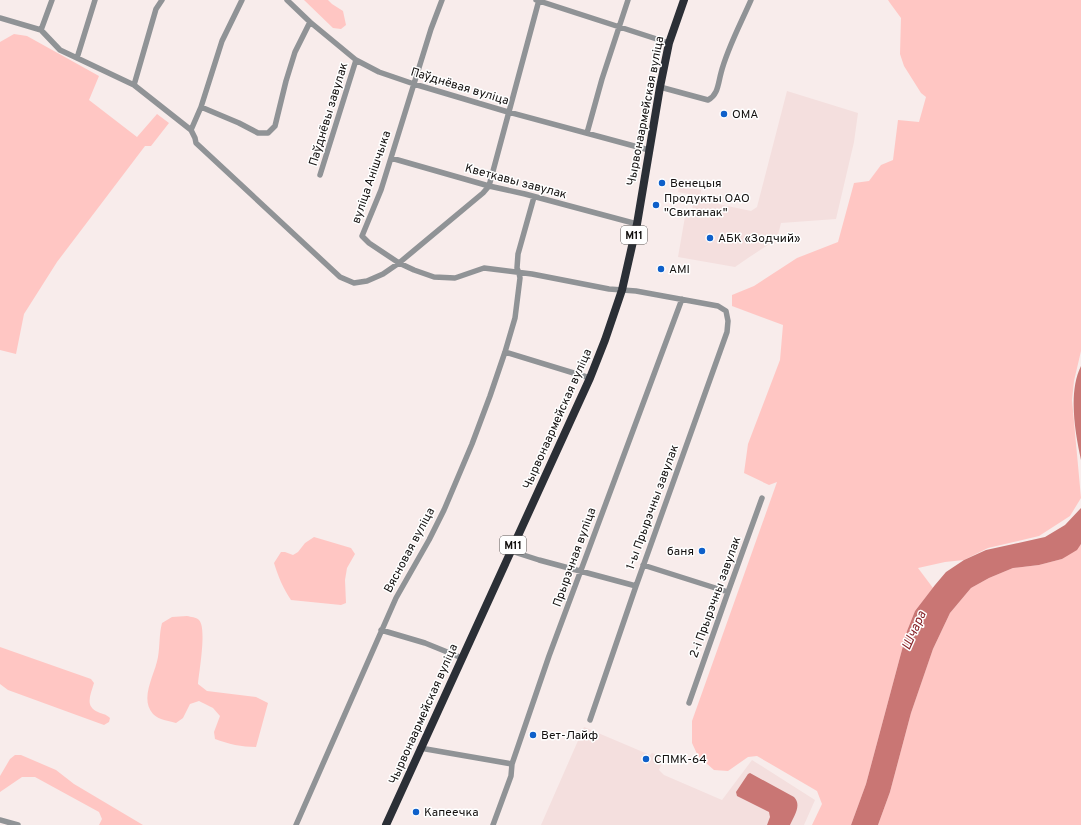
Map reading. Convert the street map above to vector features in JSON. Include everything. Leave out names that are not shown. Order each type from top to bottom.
[{"type":"highway","name":"Чырвонаармейская вуліца","points":[[386,825],[606,340],[622,290],[636,224],[669,43],[684,0]]},
{"type":"street","points":[[41,30],[52,0]]},
{"type":"street","points":[[77,58],[95,0]]},
{"type":"street","points":[[134,85],[156,9],[162,0]]},
{"type":"street","points":[[191,130],[201,106],[222,41],[242,0]]},
{"type":"street","name":"Паўднёвая вуліца","points":[[287,0],[310,22],[356,60],[379,72],[508,112],[649,150]]},
{"type":"street","name":"вуліца Анішчыка","points":[[442,0],[431,30],[381,190],[362,236],[369,243],[399,263],[434,277],[455,278],[484,268],[520,275],[532,274],[609,289],[636,291],[718,306]]},
{"type":"street","points":[[0,18],[41,30],[60,50],[134,85],[191,130],[196,143],[340,277],[354,283],[367,281],[382,274],[399,263],[483,193],[489,186],[538,0],[619,28],[669,43]]},
{"type":"street","points":[[587,133],[602,79],[628,0]]},
{"type":"street","points":[[660,87],[708,100],[713,98],[727,56],[751,0]]},
{"type":"street","points":[[201,106],[258,133],[268,133],[275,126],[295,52],[310,22]]},
{"type":"street","name":"Паўднёвы завулак","points":[[320,175],[356,60]]},
{"type":"street","name":"Кветкавы завулак","points":[[391,158],[489,186],[636,224]]},
{"type":"street","name":"Вясновая вуліца","points":[[296,825],[381,630],[396,598],[444,510],[472,444],[490,396],[515,318],[520,275],[517,268],[518,254],[534,197]]},
{"type":"street","name":"Прырэчная вуліца","points":[[493,825],[511,776],[512,764],[549,656],[682,299]]},
{"type":"street","name":"1-ы Прырэчны завулак","points":[[590,720],[643,565],[727,332],[728,321],[726,311],[718,306]]},
{"type":"street","points":[[505,352],[590,378]]},
{"type":"street","name":"2-і Прырэчны завулак","points":[[689,703],[762,498]]},
{"type":"street","points":[[511,551],[581,572],[636,586]]},
{"type":"street","points":[[643,565],[728,592]]},
{"type":"street","points":[[381,630],[425,643],[462,658]]},
{"type":"street","points":[[420,748],[512,764]]},
{"type":"street","points":[[0,820],[18,825]]},
{"type":"shaded area","points":[[304,0],[328,0],[343,11],[346,25],[341,29],[333,28]]},
{"type":"shaded area","points":[[888,0],[1081,0],[1081,351],[1074,381],[1072,400],[1081,498],[1070,516],[1039,536],[988,548],[964,560],[945,562],[918,568],[933,588],[915,611],[907,631],[866,784],[851,825],[812,825],[822,804],[817,791],[757,756],[748,757],[728,771],[714,770],[698,756],[692,743],[692,721],[777,482],[769,485],[744,473],[748,444],[780,360],[783,325],[732,306],[732,295],[754,286],[797,258],[838,242],[854,183],[869,181],[881,165],[893,160],[898,120],[919,122],[926,97],[921,93],[904,66],[900,54],[901,18]]},
{"type":"shaded area","points":[[14,34],[27,36],[99,76],[89,100],[137,137],[157,114],[169,123],[151,146],[145,146],[57,262],[24,314],[16,354],[0,350],[0,42]]},
{"type":"shaded area","points":[[787,91],[858,113],[854,142],[836,219],[781,223],[777,239],[735,267],[678,257],[686,211],[692,212],[694,195],[678,192],[679,187],[701,190],[700,199],[704,201],[751,211],[757,207]]},
{"type":"shaded area","points":[[314,537],[351,548],[355,554],[347,568],[345,580],[346,603],[341,605],[291,600],[283,586],[274,563],[281,552],[293,555],[298,552],[305,543]]},
{"type":"shaded area","points":[[1081,544],[1081,825],[878,825],[890,792],[911,713],[933,649],[950,613],[971,588],[989,578],[1013,568],[1039,565],[1062,559]]},
{"type":"shaded area","points":[[187,616],[198,619],[201,625],[201,661],[198,684],[207,691],[256,697],[268,703],[256,747],[235,745],[215,739],[214,732],[220,716],[213,708],[199,701],[190,704],[183,718],[176,723],[158,718],[149,708],[147,701],[149,686],[158,657],[162,623],[172,617]]},
{"type":"shaded area","points":[[0,647],[91,679],[94,683],[90,695],[91,706],[98,712],[110,718],[109,722],[104,725],[8,690],[0,684]]},
{"type":"shaded area","points":[[584,727],[650,755],[652,753],[655,754],[655,756],[663,760],[659,770],[664,775],[722,800],[752,760],[815,800],[804,825],[541,825]]},
{"type":"shaded area","points":[[15,755],[21,755],[56,770],[74,784],[143,825],[99,825],[102,819],[99,812],[35,777],[22,777],[0,792],[0,776],[10,759]]},
{"type":"water","points":[[1081,366],[1081,460],[1075,425],[1074,400],[1077,376]]},
{"type":"water","name":"Шчара","points":[[1081,508],[1081,544],[1077,550],[1062,559],[1039,565],[1013,568],[989,578],[971,588],[950,613],[933,649],[911,713],[890,792],[878,825],[851,825],[866,784],[907,631],[915,611],[946,572],[964,560],[986,550],[1045,537],[1065,525]]},
{"type":"water","points":[[750,773],[794,797],[797,807],[790,825],[767,825],[770,817],[769,812],[737,796],[736,792]]},
{"type":"place","name":"ОМА","points":[[724,114]]},
{"type":"place","name":"Венецыя","points":[[662,183]]},
{"type":"place","name":"Продукты ОАО \"Свитанак\"","points":[[656,205]]},
{"type":"place","name":"АБК «Зодчий»","points":[[710,238]]},
{"type":"place","name":"AMI","points":[[661,269]]},
{"type":"place","name":"баня","points":[[702,551]]},
{"type":"place","name":"Вет-Лайф","points":[[533,735]]},
{"type":"place","name":"СПМК-64","points":[[646,759]]},
{"type":"place","name":"Капеечка","points":[[416,812]]}]
